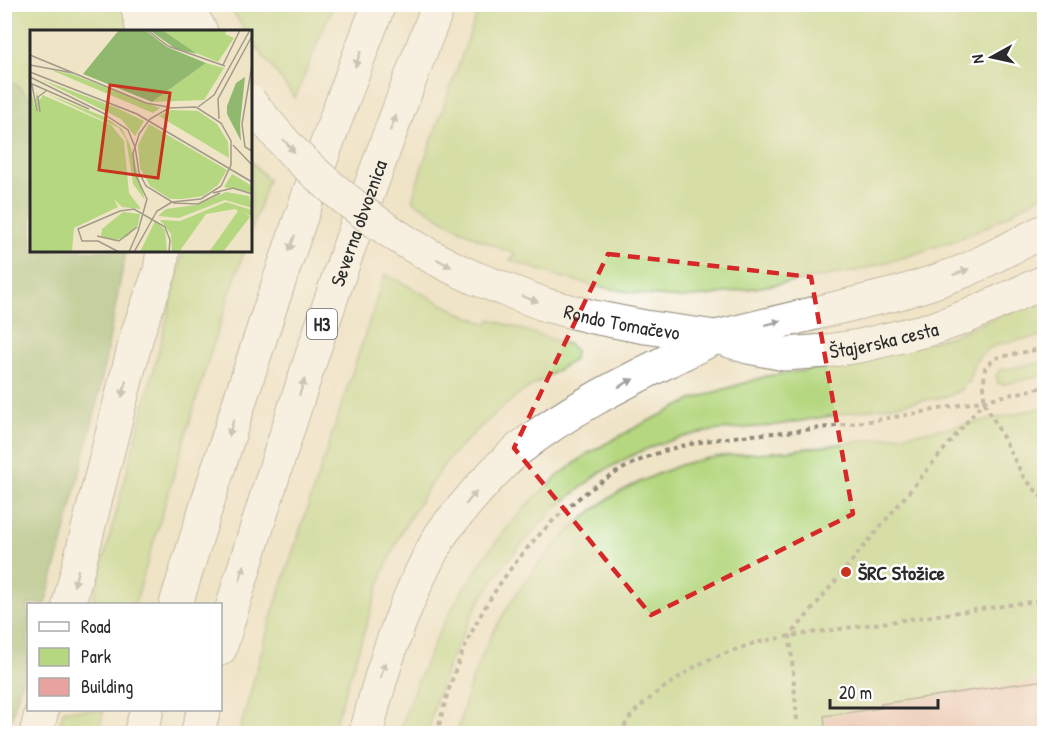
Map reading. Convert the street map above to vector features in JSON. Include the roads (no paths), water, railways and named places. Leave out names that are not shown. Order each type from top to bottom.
[{"type":"main road","points":[[137,4],[143,30]]},
{"type":"main road","points":[[168,4],[171,30]]},
{"type":"main road","points":[[186,4],[200,30]]},
{"type":"main road","points":[[176,603],[228,435],[290,247],[379,4]]},
{"type":"main road","name":"Severna obvoznica","points":[[222,642],[246,559],[339,275],[438,4]]},
{"type":"main road","name":"Rondo Tomačevo","points":[[252,104],[300,159],[354,206],[387,230],[436,259],[475,278],[546,305],[645,327],[716,337],[899,293],[967,270],[1044,231]]},
{"type":"main road","points":[[138,333],[148,252]]},
{"type":"main road","points":[[69,603],[138,333],[160,271],[163,252]]},
{"type":"main road","name":"Štajerska cesta","points":[[716,337],[785,354],[837,350],[935,328],[1044,282]]},
{"type":"main road","points":[[366,730],[380,677],[409,598],[441,534],[481,484],[519,449],[558,421],[716,337]]},
{"type":"main road","points":[[36,734],[42,711]]},
{"type":"main road","points":[[140,734],[147,711]]},
{"type":"main road","points":[[197,734],[204,711]]},
{"type":"place","name":"ŠRC Stožice","points":[[846,572]]}]
